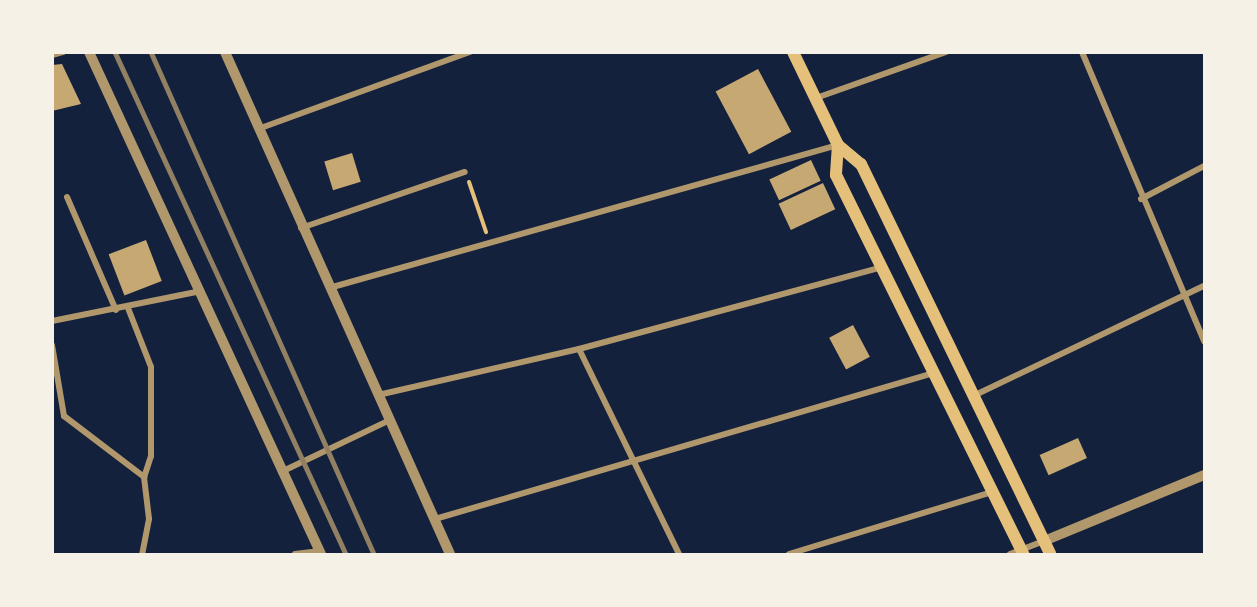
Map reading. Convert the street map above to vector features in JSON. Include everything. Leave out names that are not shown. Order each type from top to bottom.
[{"type":"main road","points":[[793,52],[838,145],[861,164],[1050,555]]},
{"type":"main road","points":[[838,145],[836,175],[993,492],[1018,553]]},
{"type":"street","points":[[52,56],[63,52]]},
{"type":"street","points":[[89,52],[201,291],[281,472],[321,553],[295,555]]},
{"type":"street","points":[[225,52],[300,228],[450,555]]},
{"type":"street","points":[[258,129],[470,52]]},
{"type":"street","points":[[815,98],[946,52]]},
{"type":"street","points":[[1082,52],[1141,199],[1204,341]]},
{"type":"street","points":[[328,288],[838,145]]},
{"type":"street","points":[[1141,199],[1204,166]]},
{"type":"street","points":[[300,228],[465,172]]},
{"type":"street","points":[[67,197],[116,310]]},
{"type":"street","points":[[378,395],[579,349],[882,267]]},
{"type":"street","points":[[973,397],[1204,286]]},
{"type":"street","points":[[52,321],[128,308],[201,291]]},
{"type":"street","points":[[128,308],[152,367],[151,456],[144,477],[149,519],[142,555]]},
{"type":"street","points":[[52,345],[64,416],[144,477]]},
{"type":"street","points":[[579,349],[679,555]]},
{"type":"street","points":[[435,519],[935,373]]},
{"type":"street","points":[[281,472],[390,420]]},
{"type":"street","points":[[1018,553],[1204,475]]},
{"type":"street","points":[[789,555],[993,492]]},
{"type":"path","points":[[465,172],[489,241]]},
{"type":"building","points":[[62,64],[81,104],[52,111],[52,65]]},
{"type":"building","points":[[758,69],[791,132],[749,154],[716,92]]},
{"type":"building","points":[[352,153],[361,182],[333,190],[324,161]]},
{"type":"building","points":[[811,160],[821,181],[779,200],[769,179]]},
{"type":"building","points":[[823,183],[835,209],[791,230],[779,204]]},
{"type":"building","points":[[146,240],[162,281],[124,295],[109,254]]},
{"type":"building","points":[[853,325],[870,357],[846,369],[829,338]]},
{"type":"building","points":[[1078,438],[1087,458],[1049,475],[1040,455]]},
{"type":"railway","points":[[115,52],[346,554]]},
{"type":"railway","points":[[151,52],[374,554]]}]
